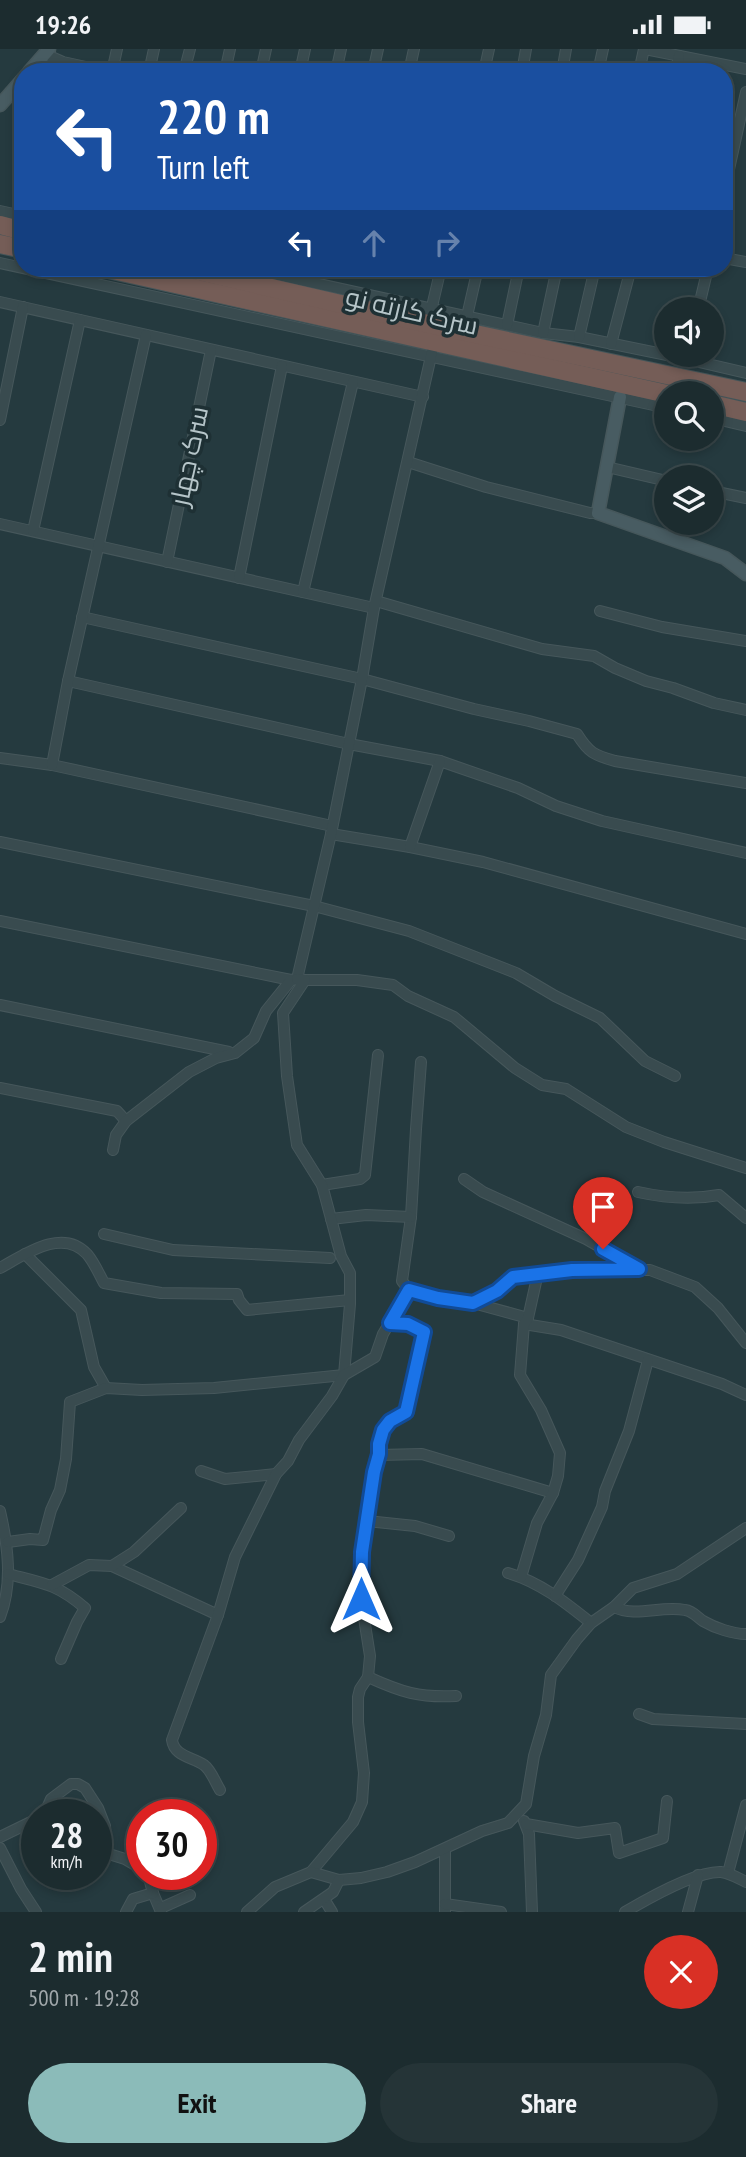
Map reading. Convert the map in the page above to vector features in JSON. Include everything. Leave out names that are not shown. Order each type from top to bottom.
[{"type":"highway","name":"سرک کارته نو","points":[[140,277],[433,351],[654,392]]},
{"type":"highway","name":"سرک کارته نو","points":[[231,277],[429,316],[746,393]]},
{"type":"highway","points":[[724,407],[746,412]]},
{"type":"street","points":[[644,49],[719,63]]},
{"type":"street","points":[[714,62],[717,49]]},
{"type":"street","points":[[678,63],[680,56]]},
{"type":"street","points":[[0,105],[14,89]]},
{"type":"street","points":[[733,151],[746,92]]},
{"type":"street","points":[[69,277],[433,351],[654,405]]},
{"type":"street","points":[[302,277],[429,316],[467,316],[543,333],[579,337],[654,352]]},
{"type":"street","points":[[429,316],[439,277]]},
{"type":"street","points":[[467,316],[476,277]]},
{"type":"street","points":[[507,325],[517,277]]},
{"type":"street","points":[[543,333],[555,277]]},
{"type":"street","points":[[579,337],[593,277]]},
{"type":"street","points":[[611,344],[629,277]]},
{"type":"street","points":[[701,297],[706,277]]},
{"type":"street","points":[[0,302],[423,397]]},
{"type":"street","points":[[0,420],[23,307]]},
{"type":"street","points":[[33,531],[80,320]]},
{"type":"street","points":[[52,765],[68,681],[146,335]]},
{"type":"street","name":"سرک چهار","points":[[167,562],[211,350]]},
{"type":"street","points":[[220,1790],[206,1766],[179,1753],[172,1740],[218,1615],[235,1557],[276,1474],[288,1461],[299,1440],[344,1375],[350,1300],[349,1273],[341,1256],[322,1185],[297,1145],[287,1076],[283,1013],[298,980],[332,830],[375,605],[433,351]]},
{"type":"street","points":[[239,578],[282,366]]},
{"type":"street","points":[[724,366],[746,371]]},
{"type":"street","points":[[683,378],[685,367]]},
{"type":"street","points":[[303,592],[353,382]]},
{"type":"street","points":[[597,513],[620,397]]},
{"type":"street","points":[[724,421],[746,426]]},
{"type":"street","points":[[408,462],[497,490],[597,513],[725,558],[746,574]]},
{"type":"street","points":[[607,467],[654,478]]},
{"type":"street","points":[[724,493],[746,498]]},
{"type":"street","points":[[0,524],[303,592],[375,605],[542,649],[594,656],[646,681],[714,703],[746,710]]},
{"type":"street","points":[[600,611],[662,627],[746,642]]},
{"type":"street","points":[[82,617],[362,679],[529,721],[577,734],[594,755],[615,761],[746,783]]},
{"type":"street","points":[[68,681],[349,744],[440,761],[602,821],[746,853]]},
{"type":"street","points":[[0,758],[52,765],[483,862],[746,934]]},
{"type":"street","points":[[410,847],[440,761]]},
{"type":"street","points":[[0,842],[314,906],[409,931],[516,972],[555,996],[600,1018],[645,1061],[675,1076]]},
{"type":"street","points":[[0,921],[298,980],[358,980],[393,985],[408,996],[454,1017],[515,1068],[542,1086],[566,1089],[626,1127],[746,1168]]},
{"type":"street","points":[[113,1150],[116,1135],[126,1121],[188,1073],[216,1058],[235,1053],[254,1038],[266,1011],[298,980]]},
{"type":"street","points":[[0,1005],[235,1053]]},
{"type":"street","points":[[322,1185],[360,1179],[365,1175],[378,1055]]},
{"type":"street","points":[[422,1062],[411,1217],[401,1274],[402,1281],[409,1290],[473,1303],[561,1330],[722,1384],[746,1395]]},
{"type":"street","points":[[0,1088],[117,1111],[126,1121]]},
{"type":"street","points":[[464,1179],[483,1192],[586,1239],[639,1269]]},
{"type":"street","points":[[638,1192],[662,1198],[703,1198],[719,1195],[746,1218]]},
{"type":"street","points":[[331,1219],[366,1215],[411,1217]]},
{"type":"street","points":[[104,1234],[173,1250],[330,1258]]},
{"type":"street","points":[[0,1268],[46,1244],[62,1243],[74,1245],[87,1253],[104,1283],[161,1293],[237,1294],[247,1310],[350,1300]]},
{"type":"street","points":[[25,1254],[81,1310],[94,1367],[106,1388]]},
{"type":"street","points":[[473,1303],[497,1291],[513,1277],[572,1270],[650,1270],[695,1287],[718,1308],[746,1343]]},
{"type":"street","points":[[521,1577],[537,1523],[553,1493],[560,1453],[541,1410],[520,1375],[526,1321],[537,1273]]},
{"type":"street","points":[[8,1542],[43,1540],[60,1490],[66,1459],[70,1402],[106,1388],[214,1388],[344,1375],[375,1357],[383,1333],[409,1290]]},
{"type":"street","points":[[247,1912],[275,1887],[311,1872],[353,1822],[362,1802],[364,1773],[358,1697],[368,1677],[370,1656],[361,1589],[362,1552],[379,1444],[383,1430],[390,1421],[406,1412],[424,1332],[408,1324],[390,1323]]},
{"type":"street","points":[[555,1596],[578,1560],[602,1507],[605,1491],[629,1431],[648,1360]]},
{"type":"street","points":[[379,1454],[422,1454],[553,1493]]},
{"type":"street","points":[[201,1471],[225,1479],[276,1474]]},
{"type":"street","points":[[112,1566],[134,1552],[181,1508]]},
{"type":"street","points":[[0,1511],[8,1542],[8,1574],[0,1617]]},
{"type":"street","points":[[368,1521],[415,1526],[449,1536]]},
{"type":"street","points":[[311,1872],[339,1880],[387,1872],[482,1831],[508,1823],[526,1804],[551,1675],[592,1623],[614,1607],[633,1588],[677,1574],[746,1528]]},
{"type":"street","points":[[52,1585],[89,1565],[112,1566],[218,1615]]},
{"type":"street","points":[[508,1573],[521,1577],[555,1596],[592,1623]]},
{"type":"street","points":[[8,1574],[52,1585],[85,1608],[61,1659]]},
{"type":"street","points":[[614,1607],[626,1613],[671,1608],[689,1610],[704,1622],[738,1634],[746,1634]]},
{"type":"street","points":[[368,1677],[402,1692],[432,1697],[456,1696]]},
{"type":"street","points":[[639,1714],[653,1719],[746,1724]]},
{"type":"street","points":[[51,1799],[71,1784],[78,1784],[85,1789],[92,1799]]},
{"type":"street","points":[[526,1824],[578,1833],[615,1828],[619,1853],[663,1838],[667,1801]]},
{"type":"street","points":[[729,1873],[746,1805]]},
{"type":"street","points":[[520,1811],[529,1834],[532,1912]]},
{"type":"street","points":[[0,1837],[21,1827]]},
{"type":"street","points":[[0,1848],[36,1912]]},
{"type":"street","points":[[445,1849],[445,1908],[501,1912]]},
{"type":"street","points":[[625,1912],[698,1875],[729,1873],[746,1882]]},
{"type":"street","points":[[688,1912],[698,1875]]},
{"type":"street","points":[[304,1912],[332,1892],[339,1880]]},
{"type":"street","points":[[152,1890],[161,1910],[190,1895]]},
{"type":"street","points":[[126,1912],[133,1899],[153,1893]]},
{"type":"street","points":[[324,1899],[332,1912]]},
{"type":"route","points":[[361,1599],[362,1552],[379,1444],[383,1430],[390,1421],[406,1412],[424,1332],[408,1324],[390,1323],[409,1290],[473,1303],[497,1291],[513,1277],[572,1270],[639,1269],[603,1249]]}]
